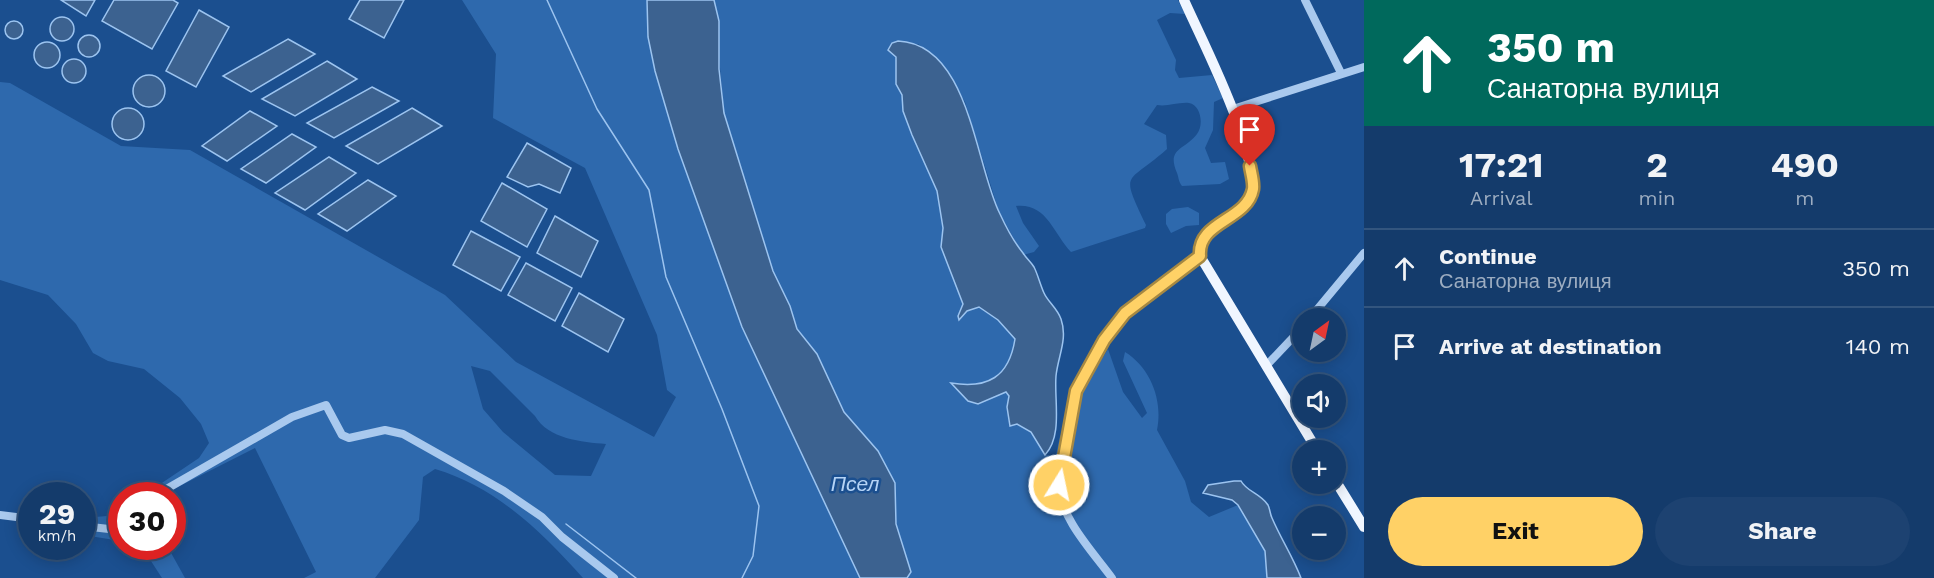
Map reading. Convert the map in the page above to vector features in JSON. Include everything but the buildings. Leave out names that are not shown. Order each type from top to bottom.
[{"type":"main road","points":[[1184,0],[1233,109],[1250,166],[1253,189],[1240,211],[1204,237],[1200,247],[1200,256],[1311,440]]},
{"type":"main road","points":[[1344,494],[1364,526]]},
{"type":"street","points":[[1305,0],[1341,73]]},
{"type":"street","points":[[1233,109],[1364,67]]},
{"type":"street","points":[[1318,308],[1364,253]]},
{"type":"street","points":[[1112,578],[1073,523],[1059,498],[1059,485],[1076,391],[1115,322],[1200,256]]},
{"type":"street","points":[[1266,366],[1292,339]]},
{"type":"street","points":[[179,482],[292,417],[326,405],[342,435],[349,438],[385,430],[403,434],[504,490],[542,517],[562,537],[614,578]]},
{"type":"street","points":[[0,515],[18,517]]},
{"type":"shaded area","points":[[462,0],[647,0],[648,37],[678,149],[742,327],[860,578],[583,578],[534,528],[498,499],[457,477],[435,469],[423,477],[419,520],[375,578],[304,578],[316,572],[255,448],[186,483],[163,482],[199,458],[209,443],[201,424],[180,398],[144,369],[108,361],[93,353],[76,324],[48,295],[0,280],[0,82],[10,83],[121,146],[190,150],[445,295],[516,362],[654,437],[676,397],[667,390],[657,335],[585,168],[493,118],[496,54]],"holes":[[[471,366],[490,371],[548,430],[566,438],[606,444],[591,476],[555,475],[503,432],[483,409]]]},
{"type":"shaded area","points":[[714,0],[1178,0],[1185,14],[1170,13],[1157,20],[1176,60],[1175,70],[1179,78],[1212,75],[1223,98],[1214,102],[1213,130],[1205,148],[1211,163],[1225,162],[1229,179],[1220,184],[1182,186],[1174,165],[1175,154],[1197,134],[1201,121],[1199,111],[1189,103],[1157,105],[1144,124],[1166,135],[1167,149],[1136,174],[1130,186],[1146,225],[1145,228],[1071,252],[1042,214],[1027,206],[1016,206],[1023,223],[1039,246],[1034,252],[1023,255],[999,212],[965,102],[936,57],[918,44],[896,57],[896,84],[902,95],[903,111],[937,191],[943,228],[941,247],[963,304],[960,319],[967,311],[979,307],[998,320],[1015,339],[1008,363],[998,376],[975,386],[952,384],[1006,391],[1009,396],[1007,407],[1010,426],[1017,424],[1031,432],[1045,455],[1056,455],[1060,436],[1076,410],[1085,386],[1108,349],[1123,392],[1142,418],[1147,413],[1123,361],[1125,352],[1142,367],[1153,386],[1158,408],[1157,430],[1185,481],[1191,502],[1209,517],[1238,505],[1265,551],[1267,578],[907,578],[911,572],[896,524],[895,483],[878,451],[844,412],[817,354],[797,329],[790,306],[773,271],[724,113]]},
{"type":"shaded area","points":[[1188,207],[1199,213],[1199,225],[1186,226],[1171,233],[1166,224],[1166,214],[1172,209]]},
{"type":"shaded area","points":[[107,516],[108,539],[96,537],[96,517]]},
{"type":"shaded area","points":[[150,560],[175,560],[185,578],[162,578]]},
{"type":"water","points":[[61,0],[95,0],[86,16]]},
{"type":"water","points":[[114,0],[173,0],[178,3],[152,49],[102,21]]},
{"type":"water","points":[[360,0],[404,0],[384,38],[349,19]]},
{"type":"water","name":"Псел","points":[[647,0],[714,0],[719,21],[719,69],[724,113],[773,271],[790,306],[797,329],[817,354],[844,412],[878,451],[895,483],[896,524],[911,572],[907,578],[860,578],[742,327],[678,149],[655,71],[648,37]]},
{"type":"water","points":[[199,10],[229,27],[196,87],[166,71]]},
{"type":"water","points":[[62,17],[71,20],[74,29],[71,38],[62,41],[53,38],[50,29],[53,20]]},
{"type":"water","points":[[10,21],[18,21],[23,26],[21,37],[10,39],[5,34],[5,26]]},
{"type":"water","points":[[85,35],[93,35],[100,42],[100,50],[93,57],[85,57],[78,50],[78,42]]},
{"type":"water","points":[[288,39],[315,54],[251,92],[223,76]]},
{"type":"water","points":[[898,41],[922,47],[941,62],[955,84],[967,110],[991,193],[1000,214],[1016,244],[1034,267],[1044,293],[1061,319],[1063,334],[1056,376],[1056,428],[1051,447],[1045,455],[1031,432],[1017,424],[1010,426],[1007,407],[1009,396],[1006,392],[978,404],[968,401],[951,383],[976,384],[995,378],[1008,363],[1015,339],[998,320],[979,307],[967,311],[959,320],[958,316],[963,304],[941,247],[943,228],[937,191],[903,111],[902,95],[896,84],[896,57],[888,50],[892,43]]},
{"type":"water","points":[[47,42],[56,46],[60,55],[56,64],[47,68],[38,64],[34,55],[38,46]]},
{"type":"water","points":[[74,59],[79,60],[85,66],[85,76],[79,82],[74,83],[69,82],[63,76],[62,71],[63,66],[69,60]]},
{"type":"water","points":[[327,61],[357,79],[295,116],[262,99]]},
{"type":"water","points":[[149,75],[160,80],[165,91],[160,102],[149,107],[138,102],[133,91],[138,80]]},
{"type":"water","points":[[372,87],[399,101],[334,138],[307,123]]},
{"type":"water","points":[[128,108],[139,113],[144,124],[139,135],[128,140],[117,135],[112,124],[117,113]]},
{"type":"water","points":[[412,108],[442,126],[378,164],[346,146]]},
{"type":"water","points":[[250,111],[277,126],[227,161],[202,146]]},
{"type":"water","points":[[292,134],[316,147],[266,183],[241,169]]},
{"type":"water","points":[[527,143],[571,168],[560,193],[539,184],[528,187],[507,177]]},
{"type":"water","points":[[329,157],[356,173],[305,210],[275,193]]},
{"type":"water","points":[[368,180],[396,196],[347,231],[318,214]]},
{"type":"water","points":[[502,183],[547,209],[527,247],[481,221]]},
{"type":"water","points":[[555,216],[598,241],[581,277],[537,253]]},
{"type":"water","points":[[471,231],[520,257],[501,291],[453,265]]},
{"type":"water","points":[[526,263],[572,288],[555,321],[508,295]]},
{"type":"water","points":[[579,293],[624,319],[608,352],[562,326]]},
{"type":"water","points":[[1241,481],[1268,505],[1301,578],[1267,578],[1265,551],[1238,505],[1232,500],[1203,493],[1208,485]]},
{"type":"waterway","points":[[547,0],[597,109],[649,190],[666,277],[722,409],[759,506],[753,556],[742,578]]},
{"type":"waterway","points":[[566,524],[636,578]]},
{"type":"route","points":[[1059,485],[1076,391],[1104,340],[1115,322],[1125,313],[1200,256],[1201,242],[1208,232],[1246,205],[1253,189],[1250,166]]}]
